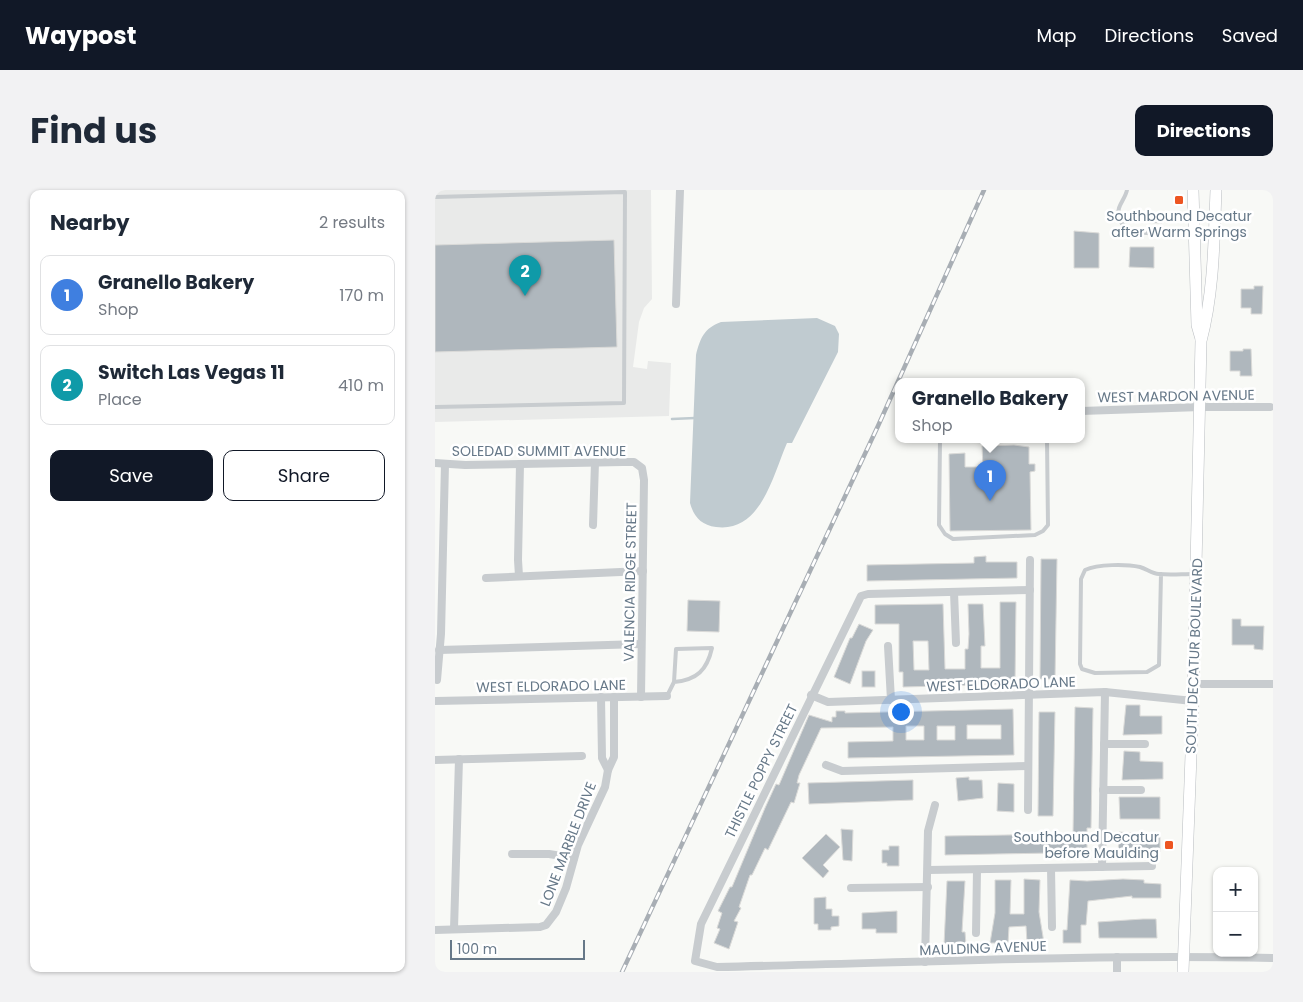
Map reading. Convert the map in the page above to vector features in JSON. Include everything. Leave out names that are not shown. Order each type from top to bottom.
[{"type":"main road","name":"SOUTH DECATUR BOULEVARD","points":[[1183,972],[1194,684],[1201,407],[1201,341],[1197,325],[1193,190]]},
{"type":"main road","name":"SOUTH DECATUR BOULEVARD","points":[[1201,341],[1206,324],[1214,248],[1216,190]]},
{"type":"street","points":[[676,304],[680,190]]},
{"type":"street","name":"WEST MARDON AVENUE","points":[[1085,411],[1270,407]]},
{"type":"street","points":[[593,525],[595,462]]},
{"type":"street","name":"SOLEDAD SUMMIT AVENUE","points":[[435,463],[633,462],[642,468]]},
{"type":"street","points":[[437,680],[445,464]]},
{"type":"street","points":[[519,576],[520,464]]},
{"type":"street","name":"VALENCIA RIDGE STREET","points":[[641,697],[644,480],[642,468]]},
{"type":"street","points":[[1028,810],[1030,560]]},
{"type":"street","points":[[486,578],[643,571]]},
{"type":"street","points":[[957,643],[954,592],[1030,590]]},
{"type":"street","name":"THISTLE POPPY STREET","points":[[699,972],[701,924],[811,695],[861,596],[868,594],[954,592]]},
{"type":"street","points":[[439,650],[641,644]]},
{"type":"street","points":[[887,646],[891,700]]},
{"type":"street","points":[[1194,684],[1273,684]]},
{"type":"street","points":[[1101,867],[1105,692]]},
{"type":"street","name":"WEST ELDORADO LANE","points":[[811,695],[828,702],[1105,692],[1193,701]]},
{"type":"street","name":"WEST ELDORADO LANE","points":[[435,701],[667,696]]},
{"type":"street","name":"LONE MARBLE DRIVE","points":[[601,697],[602,758],[608,770]]},
{"type":"street","name":"LONE MARBLE DRIVE","points":[[453,929],[540,927],[546,925],[555,912],[566,888],[574,858],[605,786],[608,770],[614,757],[614,697]]},
{"type":"street","points":[[1104,744],[1145,744]]},
{"type":"street","points":[[435,760],[582,756]]},
{"type":"street","points":[[435,930],[453,929],[459,759]]},
{"type":"street","points":[[826,765],[842,771],[1028,766]]},
{"type":"street","points":[[1103,790],[1141,790]]},
{"type":"street","points":[[925,962],[929,870],[928,831],[935,805]]},
{"type":"street","points":[[512,854],[549,854],[574,858]]},
{"type":"street","points":[[929,870],[1152,866]]},
{"type":"street","points":[[1051,868],[1052,927]]},
{"type":"street","points":[[977,870],[977,932]]},
{"type":"street","points":[[851,888],[928,886]]},
{"type":"street","points":[[1117,957],[1117,972]]},
{"type":"street","name":"MAULDING AVENUE","points":[[699,962],[717,967],[1117,957],[1273,958]]},
{"type":"lane","points":[[1127,190],[1119,207],[1121,225],[1125,228],[1139,232],[1193,233]]},
{"type":"lane","points":[[435,197],[625,192],[624,403],[435,407]]},
{"type":"lane","points":[[940,443],[939,525],[945,534],[953,539],[1035,535],[1043,531],[1048,525],[1047,443]]},
{"type":"lane","points":[[1161,574],[1160,657],[1157,667],[1147,672],[1095,673],[1082,669],[1080,664],[1081,579],[1085,570],[1096,567],[1136,566],[1161,574],[1197,574]]},
{"type":"lane","points":[[667,696],[674,682],[676,649],[713,648],[710,658],[695,677],[690,680],[674,682]]},
{"type":"lane","points":[[602,739],[614,738]]},
{"type":"shaded area","points":[[435,190],[651,190],[652,299],[644,308],[639,322],[633,367],[647,369],[648,361],[671,363],[669,416],[435,422]]},
{"type":"shaded area","points":[[817,318],[835,326],[839,334],[838,352],[792,443],[787,443],[763,499],[755,511],[744,521],[731,526],[716,527],[702,522],[696,516],[690,503],[696,355],[704,335],[710,327],[721,322]]},
{"type":"building","points":[[1125,214],[1163,215],[1162,223],[1126,222]]},
{"type":"building","points":[[1074,231],[1099,233],[1099,268],[1074,268]]},
{"type":"building","points":[[614,240],[617,347],[435,352],[435,245]]},
{"type":"building","points":[[1130,247],[1154,247],[1154,268],[1129,267]]},
{"type":"building","points":[[1254,286],[1263,286],[1262,314],[1251,314],[1251,308],[1241,308],[1241,289],[1254,289]]},
{"type":"building","points":[[1243,349],[1251,349],[1252,376],[1240,376],[1240,371],[1230,371],[1230,351],[1243,351]]},
{"type":"building","points":[[1014,445],[1029,447],[1029,464],[1035,464],[1035,471],[1030,472],[1031,530],[950,531],[949,454],[965,453],[965,467],[983,467],[982,446]]},
{"type":"building","points":[[986,556],[986,562],[1017,562],[1017,578],[867,581],[867,565],[974,563],[974,557]]},
{"type":"building","points":[[1041,559],[1057,559],[1055,679],[1040,679]]},
{"type":"building","points":[[688,600],[720,601],[719,632],[687,631]]},
{"type":"building","points":[[1000,602],[1016,602],[1015,684],[903,687],[903,672],[899,672],[899,624],[875,624],[875,605],[943,604],[945,669],[965,669],[965,649],[968,649],[969,634],[968,604],[983,604],[985,646],[981,646],[981,668],[1000,668]],"holes":[[[913,641],[928,641],[929,670],[914,670]]]},
{"type":"building","points":[[1232,619],[1241,619],[1241,626],[1264,626],[1263,650],[1254,649],[1254,645],[1232,645]]},
{"type":"building","points":[[859,624],[873,630],[866,641],[850,684],[834,677],[850,638],[852,638]]},
{"type":"building","points":[[862,671],[875,671],[875,687],[862,687]]},
{"type":"building","points":[[1126,705],[1140,705],[1140,716],[1162,716],[1162,734],[1123,735]]},
{"type":"building","points":[[1075,707],[1093,708],[1091,828],[1087,828],[1087,853],[1051,851],[1051,853],[945,855],[945,836],[1073,834]]},
{"type":"building","points":[[1013,709],[1014,755],[848,758],[848,742],[893,741],[893,727],[821,728],[799,775],[797,783],[800,783],[794,803],[791,802],[768,850],[765,848],[752,875],[750,875],[739,907],[741,908],[734,921],[738,922],[729,949],[714,943],[720,929],[717,928],[722,913],[718,911],[730,887],[732,887],[765,808],[776,784],[779,785],[809,715],[832,722],[832,717],[836,717],[836,711],[845,711],[845,713]],"holes":[[[967,725],[1001,725],[1001,739],[967,739]],[[906,726],[924,726],[924,740],[906,740]],[[937,726],[955,726],[955,740],[937,740]]]},
{"type":"building","points":[[1039,712],[1055,712],[1053,816],[1038,816]]},
{"type":"building","points":[[1124,751],[1140,752],[1140,761],[1163,762],[1163,779],[1122,780]]},
{"type":"building","points":[[969,777],[969,780],[982,780],[983,798],[958,801],[956,778]]},
{"type":"building","points":[[913,780],[913,800],[809,804],[808,783]]},
{"type":"building","points":[[998,783],[1014,784],[1014,812],[997,811]]},
{"type":"building","points":[[1119,797],[1160,797],[1160,819],[1120,819]]},
{"type":"building","points":[[841,829],[853,830],[852,861],[843,860]]},
{"type":"building","points":[[1119,832],[1152,835],[1152,833],[1160,833],[1160,852],[1136,852],[1135,859],[1118,858]]},
{"type":"building","points":[[826,834],[840,847],[823,865],[829,871],[823,878],[802,858]]},
{"type":"building","points":[[889,846],[899,846],[899,866],[887,866],[887,863],[882,863],[882,850],[889,850]]},
{"type":"building","points":[[1024,879],[1040,880],[1039,912],[1044,943],[1027,943],[1026,926],[1009,927],[1008,943],[990,943],[995,913],[995,880],[1011,880],[1010,914],[1024,914]]},
{"type":"building","points":[[1070,880],[1144,880],[1144,883],[1161,884],[1161,898],[1132,898],[1132,896],[1088,901],[1086,925],[1081,925],[1081,943],[1063,943],[1063,930],[1067,930]]},
{"type":"building","points":[[947,881],[965,881],[962,932],[965,932],[966,945],[944,945]]},
{"type":"building","points":[[826,897],[826,909],[832,909],[832,916],[839,916],[839,926],[831,927],[831,930],[818,930],[818,924],[814,924],[814,898]]},
{"type":"building","points":[[897,911],[897,933],[876,933],[876,929],[862,929],[862,913]]},
{"type":"building","points":[[1156,919],[1157,938],[1099,938],[1098,922]]},
{"type":"waterway","points":[[672,419],[695,418]]},
{"type":"railway","points":[[900,378],[984,190]]},
{"type":"railway","points":[[622,972],[895,388]]},
{"type":"place","name":"Southbound Decatur after Warm Springs","points":[[1179,200]]},
{"type":"place","name":"Switch Las Vegas 11","points":[[525,296]]},
{"type":"place","name":"Granello Bakery","points":[[990,501]]},
{"type":"place","name":"Southbound Decatur before Maulding","points":[[1169,845]]}]
